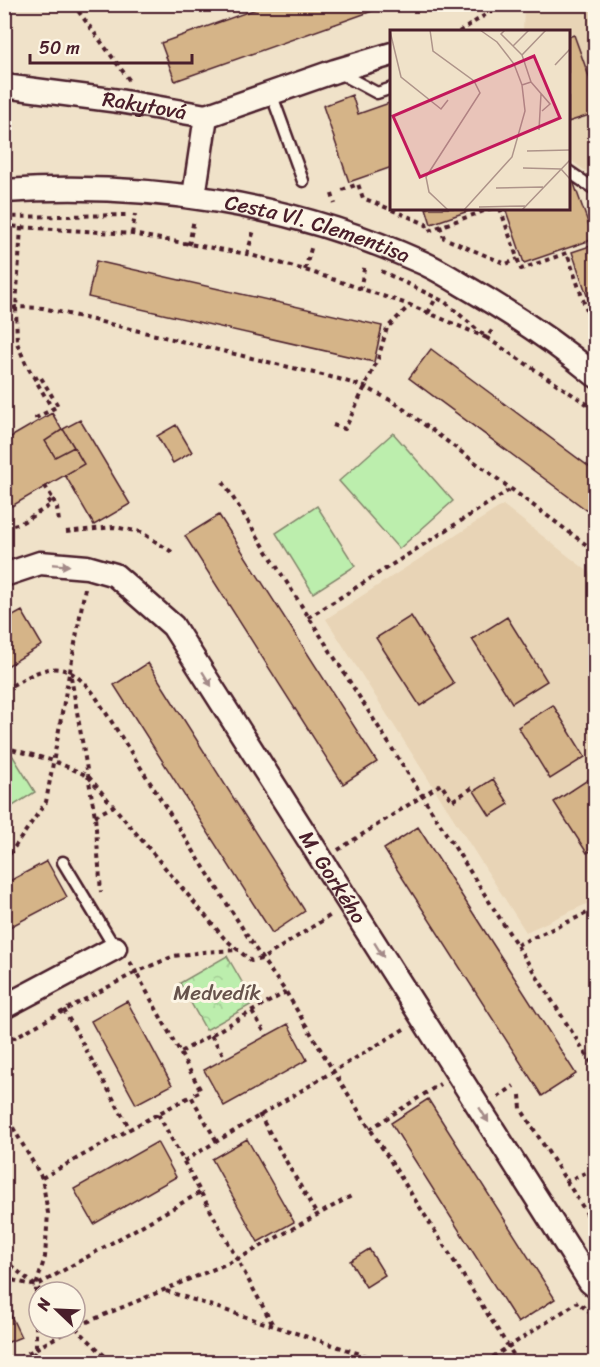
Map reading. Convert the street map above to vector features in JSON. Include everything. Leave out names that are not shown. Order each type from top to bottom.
[{"type":"street","points":[[206,116],[335,71],[390,55]]},
{"type":"street","name":"Rakytová","points":[[4,86],[206,116],[194,196]]},
{"type":"street","name":"Cesta Vl. Clementisa","points":[[4,191],[113,188],[194,196],[277,212],[348,233],[423,262],[506,309],[596,376]]},
{"type":"street","name":"M. Gorkého","points":[[4,574],[40,563],[86,578],[115,575],[174,626],[590,1282],[596,1287]]},
{"type":"street","points":[[4,1007],[115,948]]},
{"type":"lane","points":[[335,71],[377,93],[390,89]]},
{"type":"lane","points":[[271,93],[303,182]]},
{"type":"lane","points":[[570,172],[596,190]]},
{"type":"lane","points":[[63,862],[115,948]]},
{"type":"path","points":[[4,10],[21,4]]},
{"type":"path","points":[[73,4],[148,106]]},
{"type":"path","points":[[462,30],[502,4]]},
{"type":"path","points":[[342,190],[358,184],[363,198],[390,209]]},
{"type":"path","points":[[332,194],[335,204]]},
{"type":"path","points":[[392,210],[426,224],[428,231],[486,210]]},
{"type":"path","points":[[502,210],[521,269],[567,253],[589,317],[596,315]]},
{"type":"path","points":[[132,234],[135,214]]},
{"type":"path","points":[[4,217],[147,215]]},
{"type":"path","points":[[189,245],[194,218],[204,220]]},
{"type":"path","points":[[4,226],[132,234],[247,254],[305,270],[410,305],[488,338]]},
{"type":"path","points":[[440,226],[444,238],[463,247],[506,264],[518,259]]},
{"type":"path","points":[[21,227],[16,307],[18,349],[52,408],[36,418],[38,422]]},
{"type":"path","points":[[244,228],[254,230],[247,254]]},
{"type":"path","points":[[300,242],[323,249]]},
{"type":"path","points":[[305,270],[312,245]]},
{"type":"path","points":[[355,260],[445,302],[488,338],[596,410]]},
{"type":"path","points":[[360,290],[365,264]]},
{"type":"path","points":[[428,313],[436,298]]},
{"type":"path","points":[[333,425],[345,429],[378,359],[387,328],[410,305]]},
{"type":"path","points":[[4,311],[16,307],[43,308],[328,376],[365,387],[394,402],[596,552]]},
{"type":"path","points":[[488,338],[506,309]]},
{"type":"path","points":[[223,482],[596,1072]]},
{"type":"path","points":[[45,486],[57,508],[59,521]]},
{"type":"path","points":[[308,618],[511,489]]},
{"type":"path","points":[[13,525],[21,523],[49,506],[47,503],[52,499]]},
{"type":"path","points":[[66,532],[114,527],[141,532],[175,554]]},
{"type":"path","points":[[77,588],[86,578]]},
{"type":"path","points":[[86,578],[94,593]]},
{"type":"path","points":[[4,862],[46,802],[86,578]]},
{"type":"path","points":[[4,690],[32,674],[50,668],[70,671],[82,680],[94,694],[261,959],[286,992],[334,1072],[518,1362]]},
{"type":"path","points":[[70,671],[95,816],[102,908],[97,918]]},
{"type":"path","points":[[4,747],[54,761],[88,776],[224,938],[251,961],[261,959],[331,915]]},
{"type":"path","points":[[323,861],[441,784],[452,801],[472,788]]},
{"type":"path","points":[[95,816],[112,807]]},
{"type":"path","points":[[325,905],[337,924]]},
{"type":"path","points":[[517,945],[596,909]]},
{"type":"path","points":[[4,1043],[136,972],[174,956],[239,950]]},
{"type":"path","points":[[42,1178],[201,1091],[136,972]]},
{"type":"path","points":[[181,1052],[286,992]]},
{"type":"path","points":[[64,1010],[130,1130]]},
{"type":"path","points":[[252,1012],[267,1036]]},
{"type":"path","points":[[398,1020],[408,1035]]},
{"type":"path","points":[[184,1161],[404,1029]]},
{"type":"path","points":[[211,1035],[225,1058]]},
{"type":"path","points":[[370,1129],[440,1084],[434,1076]]},
{"type":"path","points":[[498,1097],[514,1086]]},
{"type":"path","points":[[520,1095],[521,1109],[596,1228]]},
{"type":"path","points":[[191,1096],[217,1142]]},
{"type":"path","points":[[4,1113],[42,1178],[48,1214],[45,1257],[38,1280]]},
{"type":"path","points":[[158,1114],[274,1327]]},
{"type":"path","points":[[259,1114],[316,1215]]},
{"type":"path","points":[[4,1125],[10,1122]]},
{"type":"path","points":[[566,1182],[596,1168]]},
{"type":"path","points":[[47,1280],[201,1192]]},
{"type":"path","points":[[111,1362],[75,1327],[238,1259],[353,1195]]},
{"type":"path","points":[[4,1260],[29,1280]]},
{"type":"path","points":[[4,1278],[27,1284]]},
{"type":"path","points":[[164,1290],[385,1362]]},
{"type":"path","points":[[571,1292],[578,1302],[596,1318]]},
{"type":"path","points":[[486,1362],[578,1302]]},
{"type":"path","points":[[32,1362],[36,1340]]},
{"type":"path","points":[[12,1362],[51,1340]]},
{"type":"shaded area","points":[[524,5],[595,5],[595,178],[570,160],[570,30],[523,30]]},
{"type":"shaded area","points":[[503,505],[595,577],[595,900],[526,932],[326,619]]},
{"type":"green space","points":[[393,433],[453,501],[399,549],[339,481]]},
{"type":"green space","points":[[317,506],[355,566],[313,593],[276,533]]},
{"type":"green space","points":[[9,750],[35,792],[5,811],[5,753]]},
{"type":"green space","name":"Medvedík","points":[[227,956],[254,1003],[206,1030],[180,983]]},
{"type":"building","points":[[270,4],[392,4],[175,81],[161,43]]},
{"type":"building","points":[[574,35],[596,96],[596,113],[570,121],[570,36]]},
{"type":"building","points":[[352,95],[358,114],[390,103],[390,168],[349,182],[323,106]]},
{"type":"building","points":[[573,181],[594,239],[524,263],[506,210],[570,210],[570,182]]},
{"type":"building","points":[[427,210],[471,210],[431,224]]},
{"type":"building","points":[[596,244],[596,309],[592,310],[572,252]]},
{"type":"building","points":[[96,261],[382,326],[374,362],[88,297]]},
{"type":"building","points":[[431,349],[596,472],[596,517],[409,378]]},
{"type":"building","points":[[52,413],[62,430],[45,441],[55,457],[74,447],[84,464],[12,506],[4,493],[4,441]]},
{"type":"building","points":[[80,420],[130,504],[94,525],[65,475],[84,464],[63,429]]},
{"type":"building","points":[[176,425],[192,452],[173,463],[157,436]]},
{"type":"building","points":[[63,429],[74,447],[55,457],[45,441]]},
{"type":"building","points":[[219,515],[377,762],[343,784],[185,536]]},
{"type":"building","points":[[22,611],[42,645],[4,668],[4,621]]},
{"type":"building","points":[[411,616],[454,684],[420,706],[376,638]]},
{"type":"building","points":[[507,617],[547,681],[512,703],[472,639]]},
{"type":"building","points":[[148,663],[305,911],[272,933],[114,685]]},
{"type":"building","points":[[553,705],[585,757],[550,779],[518,727]]},
{"type":"building","points":[[493,779],[509,804],[490,816],[474,791]]},
{"type":"building","points":[[589,779],[596,790],[596,848],[587,853],[554,802]]},
{"type":"building","points":[[418,827],[576,1074],[542,1096],[384,849]]},
{"type":"building","points":[[47,861],[67,897],[4,930],[4,884]]},
{"type":"building","points":[[127,1001],[172,1085],[136,1104],[91,1021]]},
{"type":"building","points":[[288,1024],[307,1060],[224,1106],[204,1070]]},
{"type":"building","points":[[428,1099],[555,1299],[518,1323],[391,1123]]},
{"type":"building","points":[[247,1139],[294,1222],[258,1242],[212,1159]]},
{"type":"building","points":[[157,1142],[176,1177],[94,1224],[74,1189]]},
{"type":"building","points":[[369,1249],[385,1275],[366,1287],[350,1261]]},
{"type":"building","points":[[4,1301],[21,1337],[4,1344]]}]
